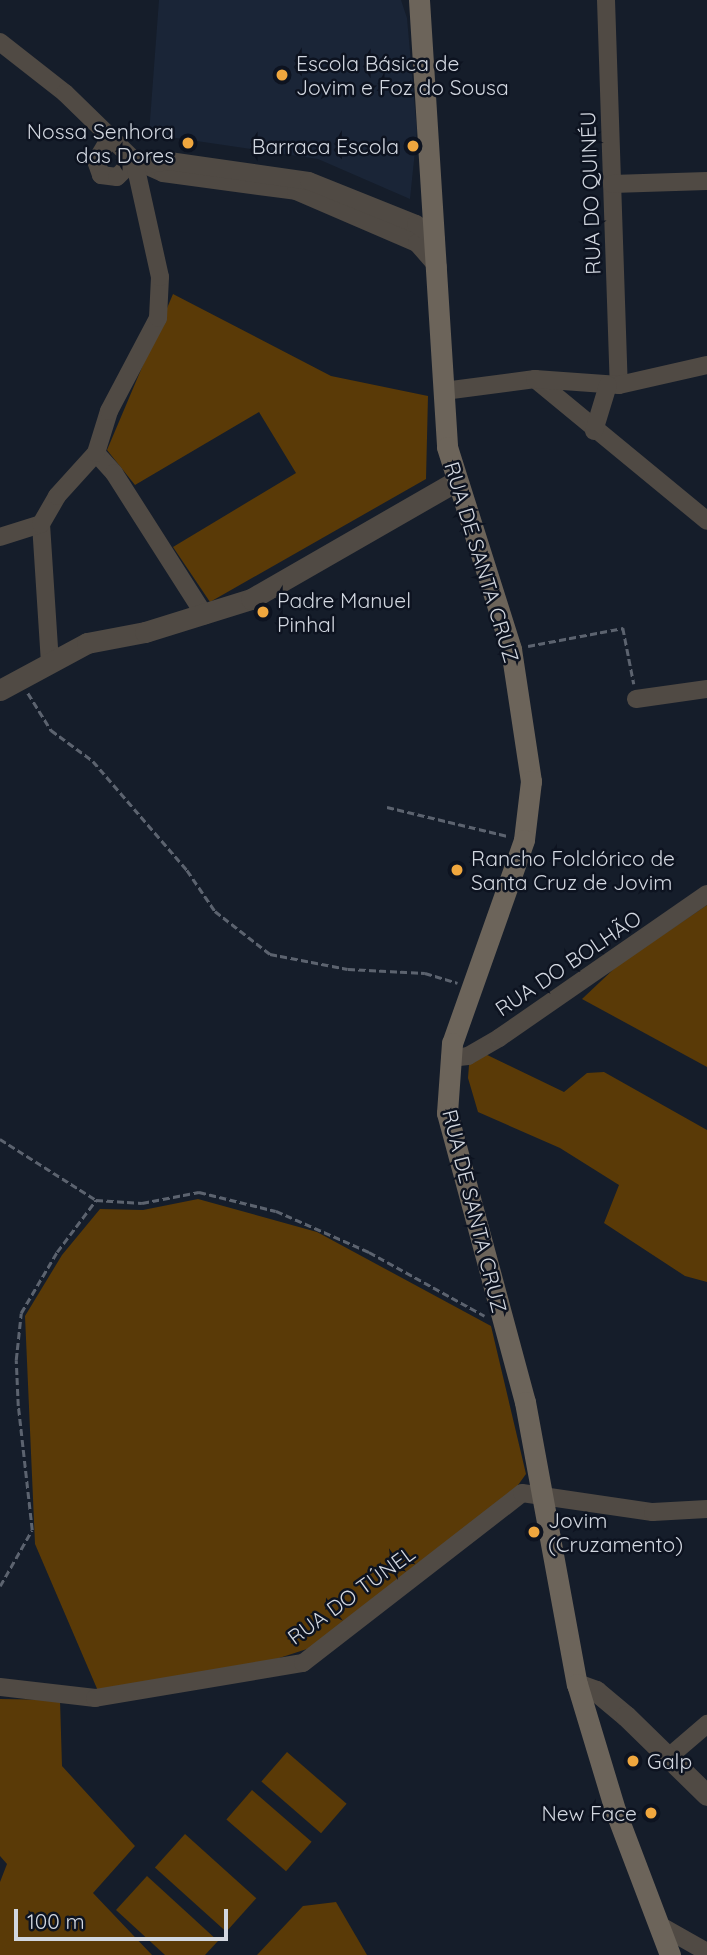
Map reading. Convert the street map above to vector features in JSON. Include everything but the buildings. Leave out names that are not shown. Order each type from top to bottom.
[{"type":"main road","name":"RUA DE SANTA CRUZ","points":[[419,0],[433,188],[433,231],[438,267],[447,447],[511,649],[531,781],[524,840],[470,988],[450,1058],[447,1113],[525,1402],[577,1684],[615,1810],[670,1955]]},
{"type":"street","name":"RUA DO QUINÉU","points":[[594,431],[614,385],[612,184],[606,0]]},
{"type":"street","points":[[0,42],[65,93],[110,138],[141,162],[163,173],[296,191],[417,243],[438,267]]},
{"type":"street","points":[[110,138],[96,161],[101,175],[117,177],[141,162],[169,161],[289,176],[433,231]]},
{"type":"street","points":[[50,663],[41,524],[57,496],[96,453],[109,411],[152,331],[160,306],[160,277],[141,162]]},
{"type":"street","points":[[612,184],[707,181]]},
{"type":"street","points":[[399,217],[422,211],[433,188]]},
{"type":"street","points":[[403,236],[415,238],[433,231]]},
{"type":"street","points":[[444,391],[535,379],[614,385],[707,365]]},
{"type":"street","points":[[535,379],[594,431],[707,522]]},
{"type":"street","points":[[96,453],[114,473],[205,616]]},
{"type":"street","points":[[0,690],[88,643],[205,616],[251,599],[456,481]]},
{"type":"street","points":[[0,537],[41,524]]},
{"type":"street","points":[[636,699],[707,689]]},
{"type":"street","name":"RUA DO BOLHÃO","points":[[450,1058],[468,1056],[499,1038],[707,894]]},
{"type":"street","points":[[541,1492],[653,1512],[707,1510]]},
{"type":"street","name":"RUA DO TÚNEL","points":[[0,1687],[95,1698],[303,1663],[522,1493],[541,1492]]},
{"type":"street","points":[[577,1684],[596,1691],[671,1755],[707,1795]]},
{"type":"street","points":[[671,1755],[707,1724]]},
{"type":"street","points":[[661,1926],[707,1952]]},
{"type":"path","points":[[511,649],[623,628],[636,699]]},
{"type":"path","points":[[19,680],[51,730],[93,761],[187,870],[215,911],[270,954],[348,969],[425,973],[470,988]]},
{"type":"path","points":[[387,807],[524,840]]},
{"type":"path","points":[[0,1139],[96,1200],[142,1203],[199,1192],[276,1211],[369,1252],[481,1315],[502,1320]]},
{"type":"path","points":[[0,1587],[32,1530],[18,1406],[21,1313],[57,1252],[96,1200]]},
{"type":"shaded area","name":"Escola Básica de Jovim e Foz do Sousa","points":[[159,0],[401,0],[407,18],[417,131],[410,199],[318,159],[149,134]]},
{"type":"shaded area","points":[[173,294],[331,376],[428,396],[426,479],[210,602],[173,547],[296,473],[259,412],[135,485],[107,450]]},
{"type":"shaded area","points":[[707,905],[707,1067],[582,999],[618,965]]},
{"type":"shaded area","points":[[481,1052],[564,1092],[587,1073],[604,1072],[707,1130],[707,1282],[685,1276],[604,1223],[619,1185],[560,1148],[478,1112],[468,1078],[469,1065]]},
{"type":"shaded area","points":[[198,1199],[317,1232],[491,1326],[526,1474],[513,1492],[310,1648],[270,1661],[98,1691],[35,1544],[25,1316],[62,1255],[100,1209],[143,1210]]},
{"type":"shaded area","points":[[0,1699],[60,1700],[62,1766],[135,1846],[93,1893],[152,1955],[0,1955],[0,1882],[7,1864],[0,1856]]},
{"type":"shaded area","points":[[287,1752],[347,1804],[321,1833],[261,1781]]},
{"type":"shaded area","points":[[252,1790],[312,1842],[286,1871],[226,1819]]},
{"type":"shaded area","points":[[185,1834],[256,1898],[226,1932],[155,1867]]},
{"type":"shaded area","points":[[147,1876],[218,1941],[205,1955],[165,1955],[116,1910]]},
{"type":"shaded area","points":[[336,1902],[367,1955],[257,1955],[303,1906]]},
{"type":"place","name":"Escola Básica de Jovim e Foz do Sousa","points":[[282,75]]},
{"type":"place","name":"Nossa Senhora das Dores","points":[[188,143]]},
{"type":"place","name":"Barraca Escola","points":[[413,146]]},
{"type":"place","name":"Padre Manuel Pinhal","points":[[263,612]]},
{"type":"place","name":"Rancho Folclórico de Santa Cruz de Jovim","points":[[457,870]]},
{"type":"place","name":"Jovim (Cruzamento)","points":[[534,1532]]},
{"type":"place","name":"Galp","points":[[633,1761]]},
{"type":"place","name":"New Face","points":[[651,1813]]}]
